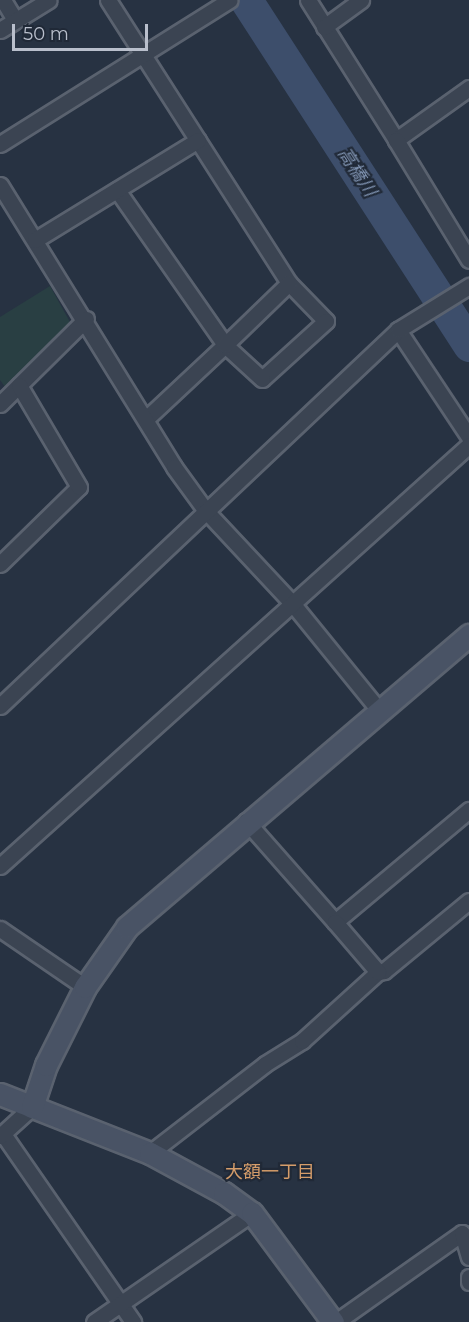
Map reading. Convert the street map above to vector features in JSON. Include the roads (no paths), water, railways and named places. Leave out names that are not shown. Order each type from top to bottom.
[{"type":"street","points":[[3,0],[15,20]]},
{"type":"street","points":[[0,30],[49,0]]},
{"type":"street","points":[[108,0],[289,283],[326,321],[262,379],[225,345],[117,190]]},
{"type":"street","points":[[308,0],[469,260]]},
{"type":"street","points":[[324,27],[361,0]]},
{"type":"street","points":[[0,144],[228,1]]},
{"type":"street","points":[[396,140],[469,88]]},
{"type":"street","points":[[35,240],[198,140]]},
{"type":"street","points":[[0,185],[206,511],[292,603],[379,710]]},
{"type":"street","points":[[146,419],[289,283]]},
{"type":"street","points":[[0,706],[404,327],[469,286]]},
{"type":"street","points":[[0,404],[86,319]]},
{"type":"street","points":[[404,327],[469,437]]},
{"type":"street","points":[[0,564],[79,487],[19,385]]},
{"type":"street","points":[[0,866],[469,445]]},
{"type":"street","points":[[133,1322],[1,1135],[33,1107],[46,1065],[85,987],[127,927],[246,821],[469,635]]},
{"type":"street","points":[[335,922],[469,810]]},
{"type":"street","points":[[246,821],[378,972]]},
{"type":"street","points":[[150,1153],[302,1041],[378,972],[384,971],[469,901]]},
{"type":"street","points":[[0,928],[85,987]]},
{"type":"street","points":[[0,1094],[150,1153],[224,1193],[252,1213],[334,1322],[462,1233],[469,1257]]},
{"type":"street","points":[[94,1322],[252,1213]]},
{"type":"waterway","name":"高橋川","points":[[246,0],[469,345]]},
{"type":"district","name":"大額一丁目","points":[[270,1172]]}]
